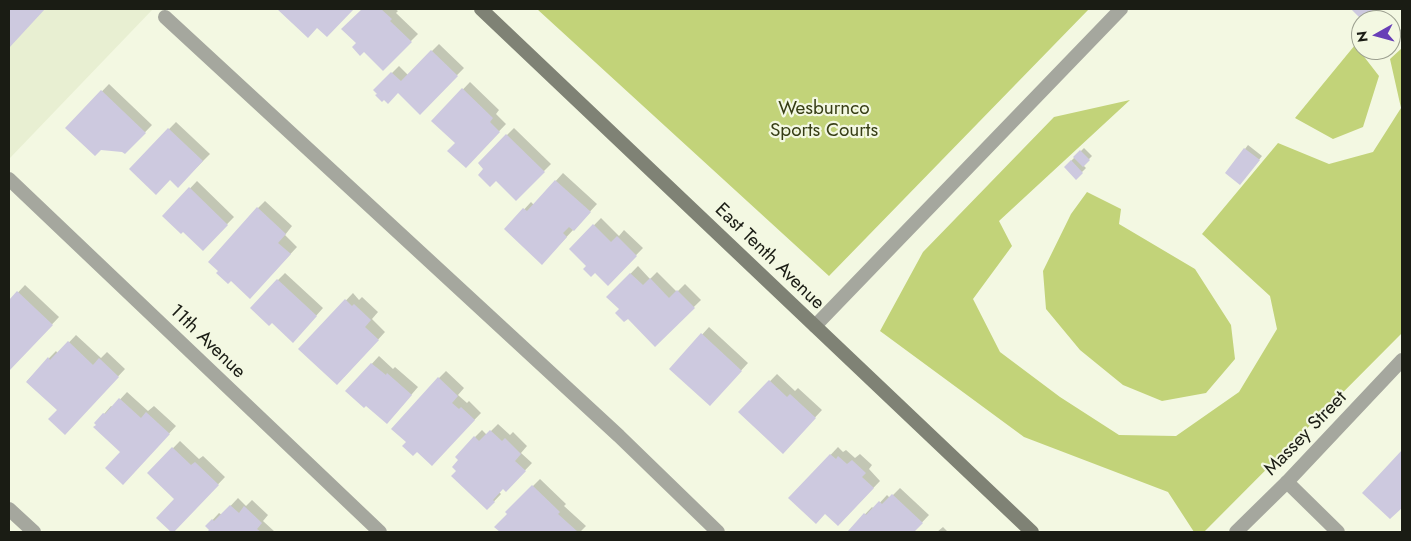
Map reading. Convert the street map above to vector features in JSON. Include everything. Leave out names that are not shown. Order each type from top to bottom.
[{"type":"main road","name":"East Tenth Avenue","points":[[481,9],[1032,532]]},
{"type":"street","points":[[815,326],[1121,9]]},
{"type":"street","points":[[165,16],[619,436],[718,532]]},
{"type":"street","name":"11th Avenue","points":[[9,180],[380,532]]},
{"type":"street","name":"Massey Street","points":[[1236,532],[1402,360]]},
{"type":"street","points":[[1286,482],[1338,532]]},
{"type":"street","points":[[9,508],[34,532]]},
{"type":"shaded area","points":[[9,9],[153,9],[10,158],[9,157]]},
{"type":"green space","name":"Wesburnco Sports Courts","points":[[537,9],[1089,9],[829,276]]},
{"type":"green space","points":[[1401,49],[1402,333],[1204,532],[1194,532],[1168,492],[1024,437],[880,331],[923,252],[1054,117],[1130,100],[999,221],[1012,246],[973,299],[1000,352],[1060,397],[1119,435],[1176,436],[1239,392],[1277,329],[1270,296],[1202,234],[1278,143],[1329,164],[1373,152],[1401,108],[1390,60],[1401,60]]},
{"type":"green space","points":[[1351,50],[1351,60],[1367,60],[1379,76],[1363,127],[1333,139],[1295,118]]},
{"type":"green space","points":[[1087,192],[1121,209],[1119,224],[1195,269],[1231,325],[1235,359],[1206,393],[1162,401],[1123,385],[1080,350],[1046,309],[1043,271],[1071,214]]},
{"type":"building","points":[[9,9],[45,9],[9,48]]},
{"type":"building","points":[[277,9],[354,9],[327,37],[317,28],[308,38]]},
{"type":"building","points":[[362,9],[381,9],[392,19],[390,21],[412,42],[383,71],[364,52],[360,56],[352,47],[356,43],[341,29]]},
{"type":"building","points":[[1351,9],[1372,10],[1352,10]]},
{"type":"building","points":[[431,50],[458,76],[420,115],[398,93],[388,104],[384,100],[382,102],[375,95],[377,94],[373,90],[391,72],[401,81]]},
{"type":"building","points":[[462,88],[493,118],[490,122],[500,132],[466,168],[447,151],[455,143],[431,121]]},
{"type":"building","points":[[101,90],[146,133],[125,154],[101,150],[95,156],[65,128]]},
{"type":"building","points":[[168,128],[203,161],[178,188],[170,180],[156,195],[129,169]]},
{"type":"building","points":[[506,134],[545,172],[516,201],[496,181],[490,187],[478,175],[483,169],[478,163]]},
{"type":"building","points":[[1244,148],[1260,160],[1240,185],[1225,173]]},
{"type":"building","points":[[1080,150],[1090,160],[1083,167],[1073,157]]},
{"type":"building","points":[[1071,160],[1083,173],[1076,180],[1064,167]]},
{"type":"building","points":[[555,180],[591,212],[574,231],[569,227],[563,233],[567,237],[542,265],[504,229],[523,208],[527,211]]},
{"type":"building","points":[[189,187],[228,225],[203,251],[162,216]]},
{"type":"building","points":[[257,207],[286,234],[278,243],[291,254],[250,299],[231,281],[228,284],[208,262]]},
{"type":"building","points":[[593,224],[611,242],[617,236],[637,256],[608,286],[595,273],[591,277],[583,269],[586,266],[569,249]]},
{"type":"building","points":[[630,273],[643,285],[650,278],[669,298],[677,290],[695,308],[655,347],[628,319],[624,322],[615,313],[619,309],[606,297]]},
{"type":"building","points":[[277,279],[317,316],[293,343],[272,323],[269,326],[250,308]]},
{"type":"building","points":[[17,291],[53,325],[9,371],[9,300]]},
{"type":"building","points":[[345,299],[352,306],[354,304],[371,320],[365,327],[379,340],[337,385],[298,349]]},
{"type":"building","points":[[701,333],[742,371],[710,406],[669,369]]},
{"type":"building","points":[[68,341],[93,365],[99,358],[119,377],[65,435],[48,419],[57,410],[26,382],[48,357],[50,360]]},
{"type":"building","points":[[371,363],[386,375],[387,373],[412,395],[387,424],[366,406],[364,408],[345,391]]},
{"type":"building","points":[[438,377],[458,396],[452,403],[459,409],[461,407],[475,420],[432,466],[417,452],[413,456],[402,446],[406,442],[391,429]]},
{"type":"building","points":[[769,380],[787,397],[790,394],[816,418],[783,454],[738,412]]},
{"type":"building","points":[[119,398],[141,418],[146,412],[170,434],[123,485],[105,468],[120,452],[93,427],[96,425],[94,423]]},
{"type":"building","points":[[490,430],[502,441],[505,438],[521,454],[515,461],[526,471],[506,492],[503,489],[493,500],[495,502],[487,510],[451,476],[456,471],[452,467],[458,460],[455,457],[474,436],[479,441]]},
{"type":"building","points":[[172,447],[191,465],[195,462],[219,485],[174,532],[171,532],[156,518],[174,499],[147,473]]},
{"type":"building","points":[[1402,450],[1402,508],[1390,519],[1362,493]]},
{"type":"building","points":[[830,454],[836,459],[838,456],[847,464],[852,460],[866,473],[862,477],[874,488],[838,526],[825,514],[816,524],[788,498]]},
{"type":"building","points":[[532,485],[560,512],[558,514],[578,532],[500,532],[494,527],[507,514],[505,512]]},
{"type":"building","points":[[892,494],[923,523],[914,532],[848,531],[864,513],[866,515],[879,501],[882,504]]},
{"type":"building","points":[[230,505],[239,513],[244,506],[262,523],[257,529],[261,532],[207,532],[209,530],[205,526],[212,519],[214,521]]}]
